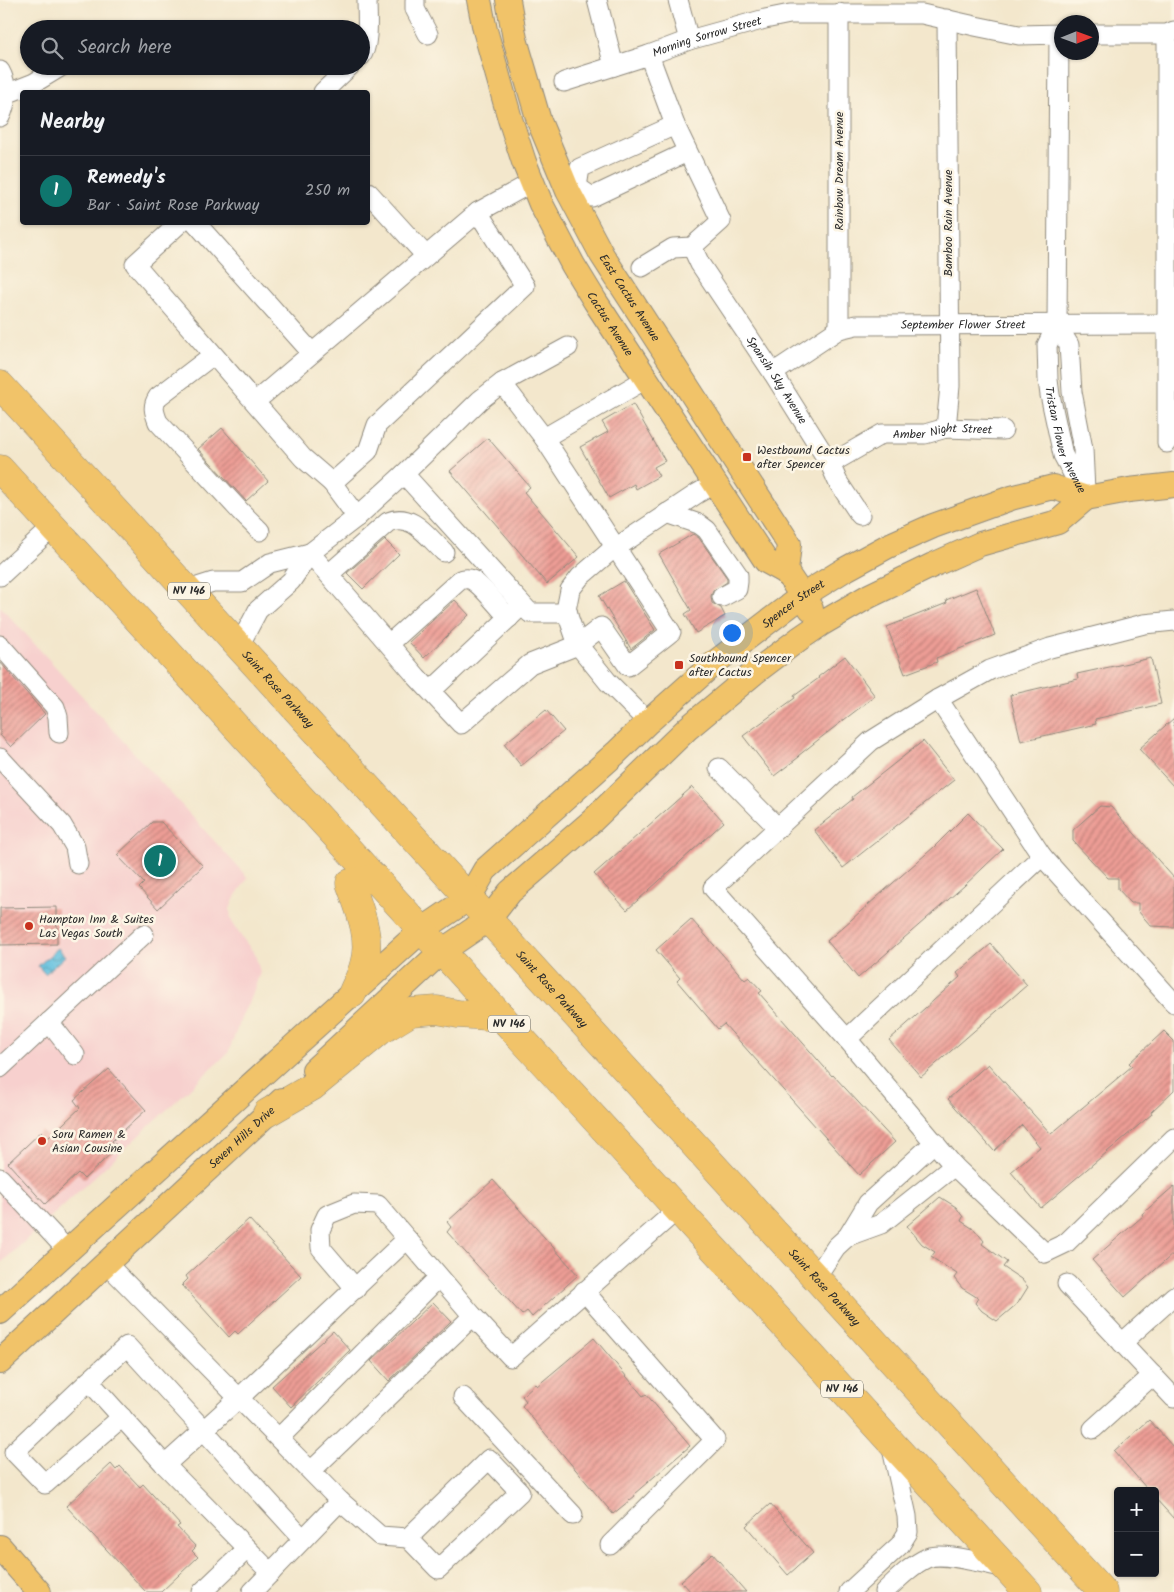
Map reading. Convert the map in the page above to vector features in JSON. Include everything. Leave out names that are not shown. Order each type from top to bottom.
[{"type":"highway","name":"Saint Rose Parkway","points":[[0,385],[1103,1592]]},
{"type":"highway","name":"NV 146","points":[[0,469],[1028,1592]]},
{"type":"highway","points":[[352,994],[364,966],[367,940],[361,914],[350,883],[374,878]]},
{"type":"highway","points":[[267,1113],[312,1087],[380,1031],[411,1012],[436,1010],[458,1014],[502,1017]]},
{"type":"main road","name":"Cactus Avenue","points":[[479,0],[485,30],[506,103],[533,182],[546,213],[573,265],[594,301],[766,561],[786,572],[812,610]]},
{"type":"main road","points":[[494,0],[500,25],[507,34],[515,39]]},
{"type":"main road","name":"East Cactus Avenue","points":[[508,0],[515,39],[539,121],[602,255],[789,544],[786,572]]},
{"type":"main road","points":[[506,103],[514,109],[523,122],[549,181],[555,187],[572,189],[565,208],[566,217],[593,278],[596,291],[594,301]]},
{"type":"main road","points":[[646,379],[662,378],[670,384],[707,434],[716,440],[722,441]]},
{"type":"main road","name":"Spencer Street","points":[[489,919],[510,892],[592,821],[688,728],[754,673],[812,610],[888,546],[972,511],[1052,487],[1086,498],[1174,485]]},
{"type":"main road","name":"Spencer Street","points":[[469,898],[485,870],[616,754],[648,722],[713,664],[812,610],[870,596],[980,544],[1058,522],[1086,498]]},
{"type":"main road","points":[[0,1312],[422,930],[469,898]]},
{"type":"main road","name":"Seven Hills Drive","points":[[0,1362],[442,951],[489,919]]},
{"type":"main road","points":[[0,1547],[39,1592]]},
{"type":"street","points":[[366,20],[367,0]]},
{"type":"street","points":[[415,0],[415,9],[428,34]]},
{"type":"street","points":[[597,0],[614,66]]},
{"type":"street","points":[[678,0],[689,40]]},
{"type":"street","name":"Rainbow Dream Avenue","points":[[839,13],[839,329]]},
{"type":"street","name":"Morning Sorrow Street","points":[[564,82],[689,40],[790,14],[922,14],[1019,35],[1054,34]]},
{"type":"street","name":"Bamboo Rain Avenue","points":[[946,428],[950,386],[947,18]]},
{"type":"street","points":[[1099,34],[1170,32],[1166,324],[1167,443]]},
{"type":"street","points":[[642,268],[673,248],[692,247],[721,221],[675,125],[649,55]]},
{"type":"street","name":"Tristan Flower Avenue","points":[[1060,60],[1057,325],[1047,345],[1048,380],[1063,455],[1086,498]]},
{"type":"street","points":[[0,71],[3,76],[6,94],[4,111],[0,117]]},
{"type":"street","points":[[6,94],[46,75]]},
{"type":"street","points":[[325,90],[341,75]]},
{"type":"street","points":[[675,125],[580,168],[572,189],[592,197],[688,152]]},
{"type":"street","points":[[627,147],[640,175]]},
{"type":"street","points":[[263,395],[478,212],[533,182]]},
{"type":"street","points":[[370,194],[426,256]]},
{"type":"street","points":[[332,483],[368,451],[377,425],[525,286],[478,212]]},
{"type":"street","points":[[178,225],[135,264],[303,458],[332,483],[357,517]]},
{"type":"street","points":[[198,225],[312,353]]},
{"type":"street","name":"Spansih Sky Avenue","points":[[692,247],[700,264],[773,373],[830,464],[838,482],[860,515]]},
{"type":"street","name":"September Flower Street","points":[[773,373],[839,329],[856,325],[1166,324]]},
{"type":"street","name":"Tristan Flower Avenue","points":[[1057,325],[1069,345],[1070,378],[1084,448],[1086,498]]},
{"type":"street","points":[[239,646],[258,610],[291,581],[310,553],[357,517],[480,400],[502,383],[568,347]]},
{"type":"street","points":[[213,355],[158,397],[154,402],[153,411],[158,422],[260,531]]},
{"type":"street","points":[[544,438],[646,379]]},
{"type":"street","points":[[310,553],[461,724],[530,664],[578,644],[601,627],[628,666],[671,632],[544,438],[502,383]]},
{"type":"street","points":[[1052,405],[1074,400]]},
{"type":"street","name":"Amber Night Street","points":[[830,464],[882,434],[925,434],[946,428],[1003,430]]},
{"type":"street","points":[[404,474],[530,613],[568,613]]},
{"type":"street","points":[[648,722],[608,682],[578,644],[566,610],[570,590],[580,576],[615,548],[714,484]]},
{"type":"street","points":[[667,513],[699,524],[707,530],[738,575],[737,588],[722,597]]},
{"type":"street","points":[[329,574],[388,522],[397,518],[405,518],[415,524],[444,552]]},
{"type":"street","points":[[0,576],[54,527]]},
{"type":"street","points":[[188,590],[213,582],[242,582],[270,563],[310,553]]},
{"type":"street","points":[[389,644],[460,580],[465,578],[479,586],[509,618]]},
{"type":"street","points":[[431,691],[523,605]]},
{"type":"street","points":[[1174,621],[1144,624],[1050,648],[990,670],[938,699],[871,741],[713,888],[847,1039],[954,1166],[1045,1253],[1066,1243],[1174,1138]]},
{"type":"street","points":[[0,646],[55,707],[59,733]]},
{"type":"street","points":[[938,699],[1042,856],[1174,1003]]},
{"type":"street","points":[[0,758],[62,825],[75,847],[78,864]]},
{"type":"street","points":[[719,768],[778,828]]},
{"type":"street","points":[[847,1039],[1042,856]]},
{"type":"street","points":[[0,1068],[144,934]]},
{"type":"street","points":[[50,1022],[75,1056]]},
{"type":"street","points":[[816,1277],[836,1247],[848,1236],[868,1203],[935,1142]]},
{"type":"street","points":[[848,1236],[881,1224],[954,1166]]},
{"type":"street","points":[[0,1178],[68,1251]]},
{"type":"street","points":[[356,1288],[321,1248],[320,1230],[327,1215],[354,1204],[378,1205],[473,1316],[511,1356],[678,1209]]},
{"type":"street","points":[[164,1465],[239,1398],[407,1239]]},
{"type":"street","points":[[107,1264],[340,1501],[380,1536],[408,1538],[438,1568],[520,1492],[489,1459],[408,1538]]},
{"type":"street","points":[[279,1438],[439,1277]]},
{"type":"street","points":[[1067,1284],[1174,1398]]},
{"type":"street","points":[[584,1291],[716,1440],[610,1545]]},
{"type":"street","points":[[1122,1343],[1174,1296]]},
{"type":"street","points":[[311,1471],[473,1316]]},
{"type":"street","points":[[122,1417],[45,1484],[14,1452],[127,1346],[304,1539]]},
{"type":"street","points":[[1093,1429],[1153,1375]]},
{"type":"street","points":[[89,1381],[164,1465],[271,1573]]},
{"type":"street","points":[[463,1397],[573,1515]]},
{"type":"street","points":[[848,1592],[900,1545],[908,1532],[907,1516],[891,1443]]},
{"type":"street","points":[[252,1592],[340,1501]]},
{"type":"street","points":[[211,1589],[247,1549]]},
{"type":"street","points":[[884,1592],[913,1566],[928,1558],[944,1555],[1007,1568]]},
{"type":"shaded area","points":[[0,606],[248,878],[236,895],[230,909],[231,920],[255,954],[260,972],[228,1053],[0,1264]]},
{"type":"water","points":[[58,948],[65,956],[45,974],[38,966]]},
{"type":"building","points":[[633,404],[665,461],[654,467],[659,476],[636,489],[634,484],[609,498],[580,447],[608,432],[602,422]]},
{"type":"building","points":[[222,428],[268,481],[246,501],[198,449]]},
{"type":"building","points":[[488,438],[530,487],[524,492],[579,557],[547,584],[450,471]]},
{"type":"building","points":[[693,534],[699,538],[727,578],[727,582],[713,591],[711,596],[712,603],[721,608],[725,616],[696,633],[685,614],[691,610],[659,554]]},
{"type":"building","points":[[385,540],[399,554],[363,589],[347,573]]},
{"type":"building","points":[[624,581],[655,630],[631,649],[599,596]]},
{"type":"building","points":[[976,588],[995,635],[936,658],[937,662],[905,674],[887,627],[947,603],[946,600]]},
{"type":"building","points":[[455,600],[469,615],[424,658],[409,642]]},
{"type":"building","points":[[845,656],[875,696],[774,776],[743,736],[795,698],[794,696]]},
{"type":"building","points":[[1151,658],[1161,704],[1095,719],[1096,724],[1021,741],[1010,695],[1078,679],[1077,674]]},
{"type":"building","points":[[0,662],[45,714],[11,747],[0,735]]},
{"type":"building","points":[[546,710],[564,731],[521,766],[504,744]]},
{"type":"building","points":[[1174,718],[1174,787],[1139,749]]},
{"type":"building","points":[[923,741],[954,780],[843,868],[814,830],[853,799],[852,797]]},
{"type":"building","points":[[692,787],[724,822],[627,910],[594,874]]},
{"type":"building","points":[[1100,806],[1111,807],[1174,878],[1174,927],[1151,926],[1138,911],[1138,903],[1131,903],[1118,889],[1118,878],[1108,878],[1073,841],[1073,830]]},
{"type":"building","points":[[968,813],[1003,849],[964,886],[858,978],[827,941],[934,847]]},
{"type":"building","points":[[152,822],[161,822],[203,866],[158,909],[139,888],[144,883],[117,855]]},
{"type":"building","name":"Hampton Inn & Suites Las Vegas South","points":[[57,907],[57,944],[0,945],[0,908]]},
{"type":"building","points":[[691,919],[745,980],[749,977],[762,991],[759,993],[832,1076],[895,1142],[859,1175],[724,1024],[718,1029],[677,981],[680,978],[656,950]]},
{"type":"building","points":[[991,944],[1027,985],[921,1077],[889,1040],[960,977],[957,973]]},
{"type":"building","points":[[1164,1031],[1174,1041],[1174,1090],[1151,1112],[1152,1114],[1041,1208],[1011,1172],[1040,1147],[1022,1125],[994,1151],[948,1099],[988,1064],[1051,1134],[1132,1066],[1129,1063]]},
{"type":"building","points":[[109,1069],[146,1110],[112,1141],[118,1147],[84,1179],[78,1173],[45,1204],[8,1163],[42,1131],[48,1138],[80,1108],[74,1100]]},
{"type":"building","points":[[493,1180],[578,1275],[532,1317],[527,1311],[522,1315],[447,1232],[451,1227],[447,1222]]},
{"type":"building","points":[[1174,1186],[1174,1253],[1125,1297],[1092,1260],[1143,1216],[1142,1214]]},
{"type":"building","points":[[940,1197],[956,1207],[963,1217],[961,1221],[975,1230],[984,1241],[982,1244],[1007,1262],[1003,1267],[1021,1279],[1028,1287],[1018,1303],[997,1321],[982,1311],[975,1303],[978,1298],[962,1288],[954,1278],[957,1274],[931,1257],[935,1252],[922,1244],[907,1226]]},
{"type":"building","points":[[249,1219],[301,1276],[238,1334],[235,1331],[229,1337],[182,1285],[188,1279],[186,1276]]},
{"type":"building","points":[[433,1302],[451,1321],[389,1381],[371,1361]]},
{"type":"building","points":[[333,1331],[350,1350],[291,1407],[272,1386]]},
{"type":"building","points":[[594,1338],[643,1396],[646,1394],[690,1446],[613,1514],[522,1406],[526,1401],[522,1396],[535,1384],[537,1386]]},
{"type":"building","points":[[1149,1420],[1174,1448],[1174,1519],[1159,1502],[1159,1487],[1145,1487],[1114,1451]]},
{"type":"building","points":[[111,1464],[116,1470],[120,1466],[140,1487],[143,1484],[180,1525],[177,1527],[196,1547],[192,1551],[198,1557],[161,1592],[146,1592],[66,1506]]},
{"type":"building","points":[[770,1504],[813,1553],[788,1575],[746,1526]]},
{"type":"building","points":[[712,1553],[746,1592],[691,1592],[681,1581]]},
{"type":"place","name":"Westbound Cactus after Spencer","points":[[747,457]]},
{"type":"place","name":"Southbound Spencer after Cactus","points":[[679,665]]},
{"type":"place","name":"Remedy's","points":[[160,861]]},
{"type":"place","name":"Hampton Inn & Suites Las Vegas South","points":[[29,926]]},
{"type":"place","name":"Soru Ramen & Asian Cousine","points":[[42,1141]]}]
